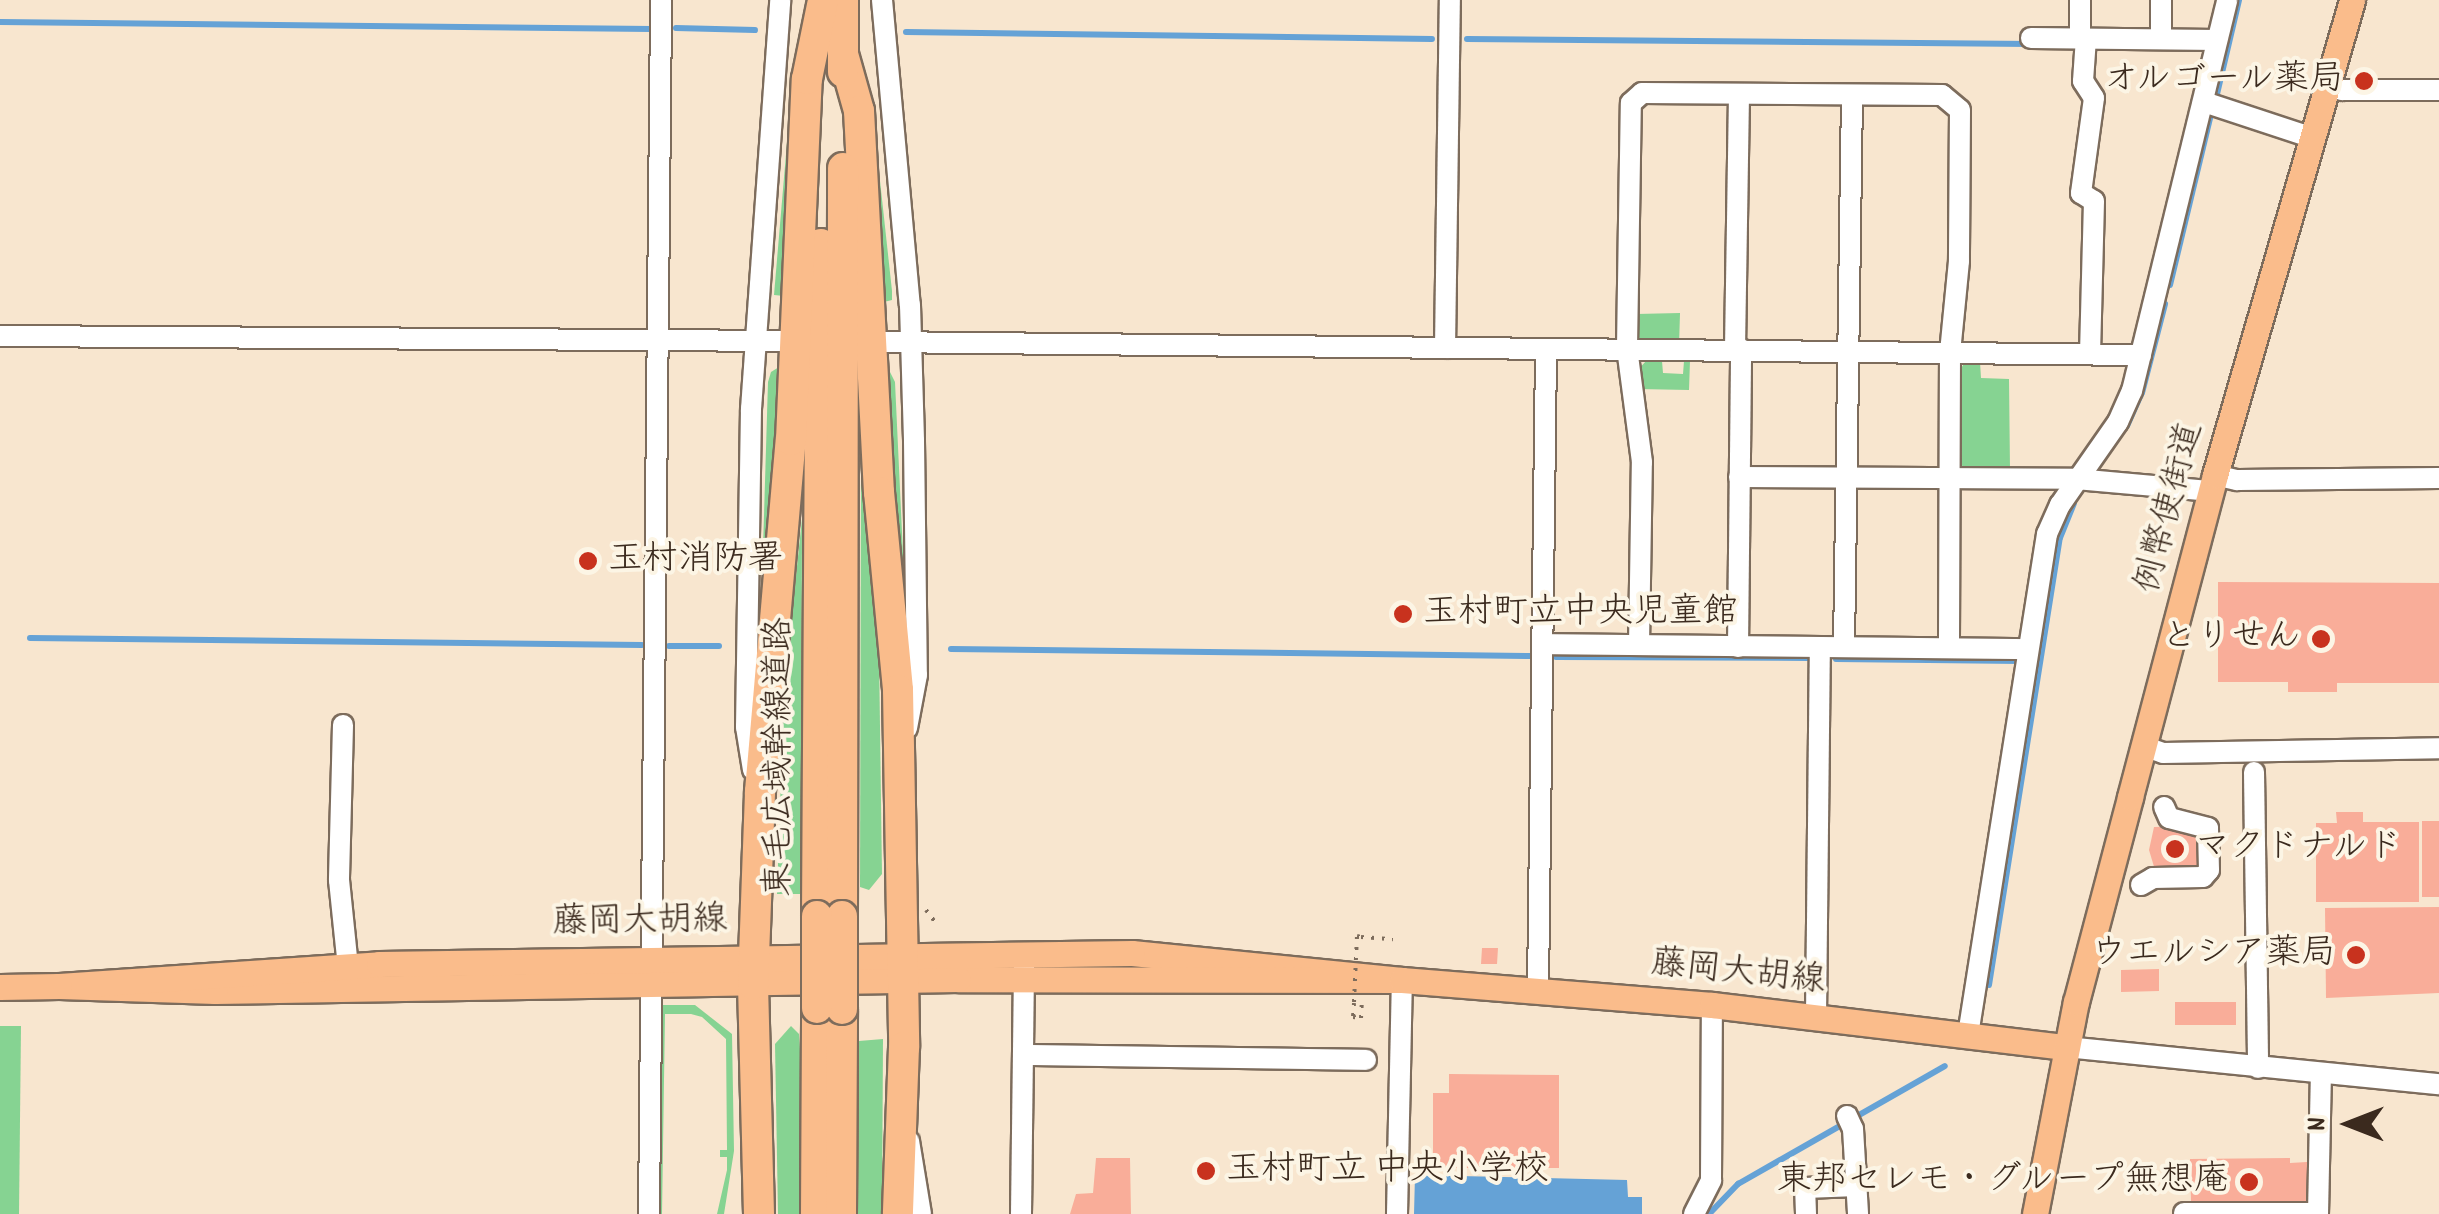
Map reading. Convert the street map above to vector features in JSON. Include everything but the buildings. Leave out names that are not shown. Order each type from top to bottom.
[{"type":"highway","name":"東毛広域幹線道路","points":[[816,1214],[829,1009],[843,54],[829,2]]},
{"type":"highway","name":"東毛広域幹線道路","points":[[829,2],[830,916]]},
{"type":"highway","points":[[760,1214],[760,791],[792,421],[807,79],[829,2]]},
{"type":"highway","points":[[843,54],[859,111],[879,492],[894,640],[900,754],[903,1125],[898,1214]]},
{"type":"highway","name":"東毛広域幹線道路","points":[[829,1009],[842,1214]]},
{"type":"main road","name":"例幣使街道","points":[[2035,1214],[2066,1047],[2143,746],[2213,483],[2352,0]]},
{"type":"main road","name":"藤岡大胡線","points":[[349,977],[418,963],[551,978],[652,974],[759,961],[899,977],[1024,964],[1216,959],[1402,980],[1712,1005],[2066,1047]]},
{"type":"main road","name":"藤岡大胡線","points":[[759,961],[899,977]]},
{"type":"main road","name":"藤岡大胡線","points":[[1024,964],[1256,980],[1402,980]]},
{"type":"main road","name":"藤岡大胡線","points":[[0,987],[349,977],[652,974]]},
{"type":"street","points":[[649,1214],[661,0]]},
{"type":"street","points":[[760,791],[746,727],[756,341],[780,0]]},
{"type":"street","points":[[882,0],[910,341],[917,675],[900,754]]},
{"type":"street","points":[[1445,348],[1450,0]]},
{"type":"street","points":[[2080,0],[2084,81],[2094,98],[2081,193],[2094,201],[2090,353]]},
{"type":"street","points":[[2161,38],[2162,0]]},
{"type":"street","points":[[1968,1035],[2047,534],[2076,479],[2118,422],[2141,355],[2227,0]]},
{"type":"street","points":[[2031,38],[2217,40]]},
{"type":"street","points":[[2326,86],[2342,90],[2439,90]]},
{"type":"street","points":[[1640,645],[1642,462],[1627,348],[1631,102],[1642,93],[1942,95],[1960,110],[1960,262],[1950,352],[1949,648]]},
{"type":"street","points":[[1738,647],[1739,96]]},
{"type":"street","points":[[1844,647],[1852,96]]},
{"type":"street","points":[[2204,102],[2313,138]]},
{"type":"street","points":[[0,336],[788,341]]},
{"type":"street","points":[[878,342],[2141,355]]},
{"type":"street","points":[[1538,990],[1546,350]]},
{"type":"street","points":[[1739,477],[2213,483],[2439,478]]},
{"type":"street","points":[[1543,644],[2028,649]]},
{"type":"street","points":[[1816,1017],[1820,648]]},
{"type":"street","points":[[343,725],[339,880],[349,977]]},
{"type":"street","points":[[2143,746],[2164,753],[2439,748]]},
{"type":"street","points":[[2254,772],[2258,1068]]},
{"type":"street","points":[[2141,885],[2153,878],[2202,877],[2210,870],[2208,828],[2169,818],[2164,806]]},
{"type":"street","points":[[1021,1214],[1024,964]]},
{"type":"street","points":[[1397,1214],[1402,980]]},
{"type":"street","points":[[1694,1214],[1711,1180],[1712,1005]]},
{"type":"street","points":[[2066,1047],[2439,1084]]},
{"type":"street","points":[[1024,1055],[1366,1060]]},
{"type":"street","points":[[2184,1213],[2318,1213],[2321,1074]]},
{"type":"street","points":[[1850,1122],[1858,1214]]},
{"type":"street","points":[[903,1125],[921,1214]]},
{"type":"street","points":[[743,1214],[759,1174]]},
{"type":"street","points":[[1806,1214],[1806,1188],[1857,1186]]},
{"type":"path","points":[[1362,1003],[1362,1018],[1353,1017],[1357,936],[1393,938]]},
{"type":"green space","points":[[870,89],[892,291],[892,300],[884,302]]},
{"type":"green space","points":[[790,107],[784,296],[774,295]]},
{"type":"green space","points":[[1680,313],[1679,345],[1646,346],[1636,334],[1636,314]]},
{"type":"green space","points":[[1647,360],[1662,361],[1663,373],[1683,374],[1684,361],[1690,361],[1689,390],[1638,389],[1635,373]]},
{"type":"green space","points":[[1966,361],[1980,362],[1981,378],[2009,379],[2010,470],[1966,470],[1958,461],[1959,371]]},
{"type":"green space","points":[[787,362],[758,715],[768,382],[771,372]]},
{"type":"green space","points":[[886,364],[895,382],[903,554],[908,556],[908,667],[887,509]]},
{"type":"green space","points":[[861,471],[879,653],[882,874],[869,890],[860,887]]},
{"type":"green space","points":[[802,519],[801,894],[777,894],[784,689]]},
{"type":"green space","points":[[661,1005],[695,1005],[732,1034],[734,1151],[724,1214],[717,1214],[727,1170],[727,1157],[720,1157],[720,1150],[727,1150],[726,1039],[702,1017],[665,1014],[662,1214],[657,1214]]},
{"type":"green space","points":[[0,1026],[21,1026],[19,1214],[0,1214]]},
{"type":"green space","points":[[791,1026],[799,1034],[800,1049],[799,1214],[778,1214],[775,1044]]},
{"type":"green space","points":[[883,1039],[882,1214],[855,1214],[859,1041]]},
{"type":"water","points":[[1415,1175],[1627,1180],[1628,1197],[1642,1197],[1642,1214],[1414,1214]]},
{"type":"waterway","points":[[2217,94],[2239,0]]},
{"type":"waterway","points":[[0,22],[651,29]]},
{"type":"waterway","points":[[676,28],[755,30]]},
{"type":"waterway","points":[[906,32],[1432,39]]},
{"type":"waterway","points":[[1467,39],[2031,44]]},
{"type":"waterway","points":[[2170,285],[2211,114]]},
{"type":"waterway","points":[[2127,426],[2142,393],[2165,304]]},
{"type":"waterway","points":[[1989,985],[2060,538],[2074,504]]},
{"type":"waterway","points":[[30,638],[642,645]]},
{"type":"waterway","points":[[669,646],[719,646]]},
{"type":"waterway","points":[[951,649],[1530,656]]},
{"type":"waterway","points":[[1556,657],[1809,658]]},
{"type":"waterway","points":[[1836,659],[2021,661]]},
{"type":"waterway","points":[[1709,1214],[1738,1184],[1945,1066]]},
{"type":"place","name":"オルゴール薬局","points":[[2364,81]]},
{"type":"place","name":"玉村消防署","points":[[588,561]]},
{"type":"place","name":"玉村町立中央児童館","points":[[1403,614]]},
{"type":"place","name":"とりせん","points":[[2321,639]]},
{"type":"place","name":"マクドナルド","points":[[2175,849]]},
{"type":"place","name":"ウエルシア薬局","points":[[2356,955]]},
{"type":"place","name":"玉村町立 中央小学校","points":[[1206,1171]]},
{"type":"place","name":"東邦セレモ・グループ無想庵","points":[[2249,1182]]}]
